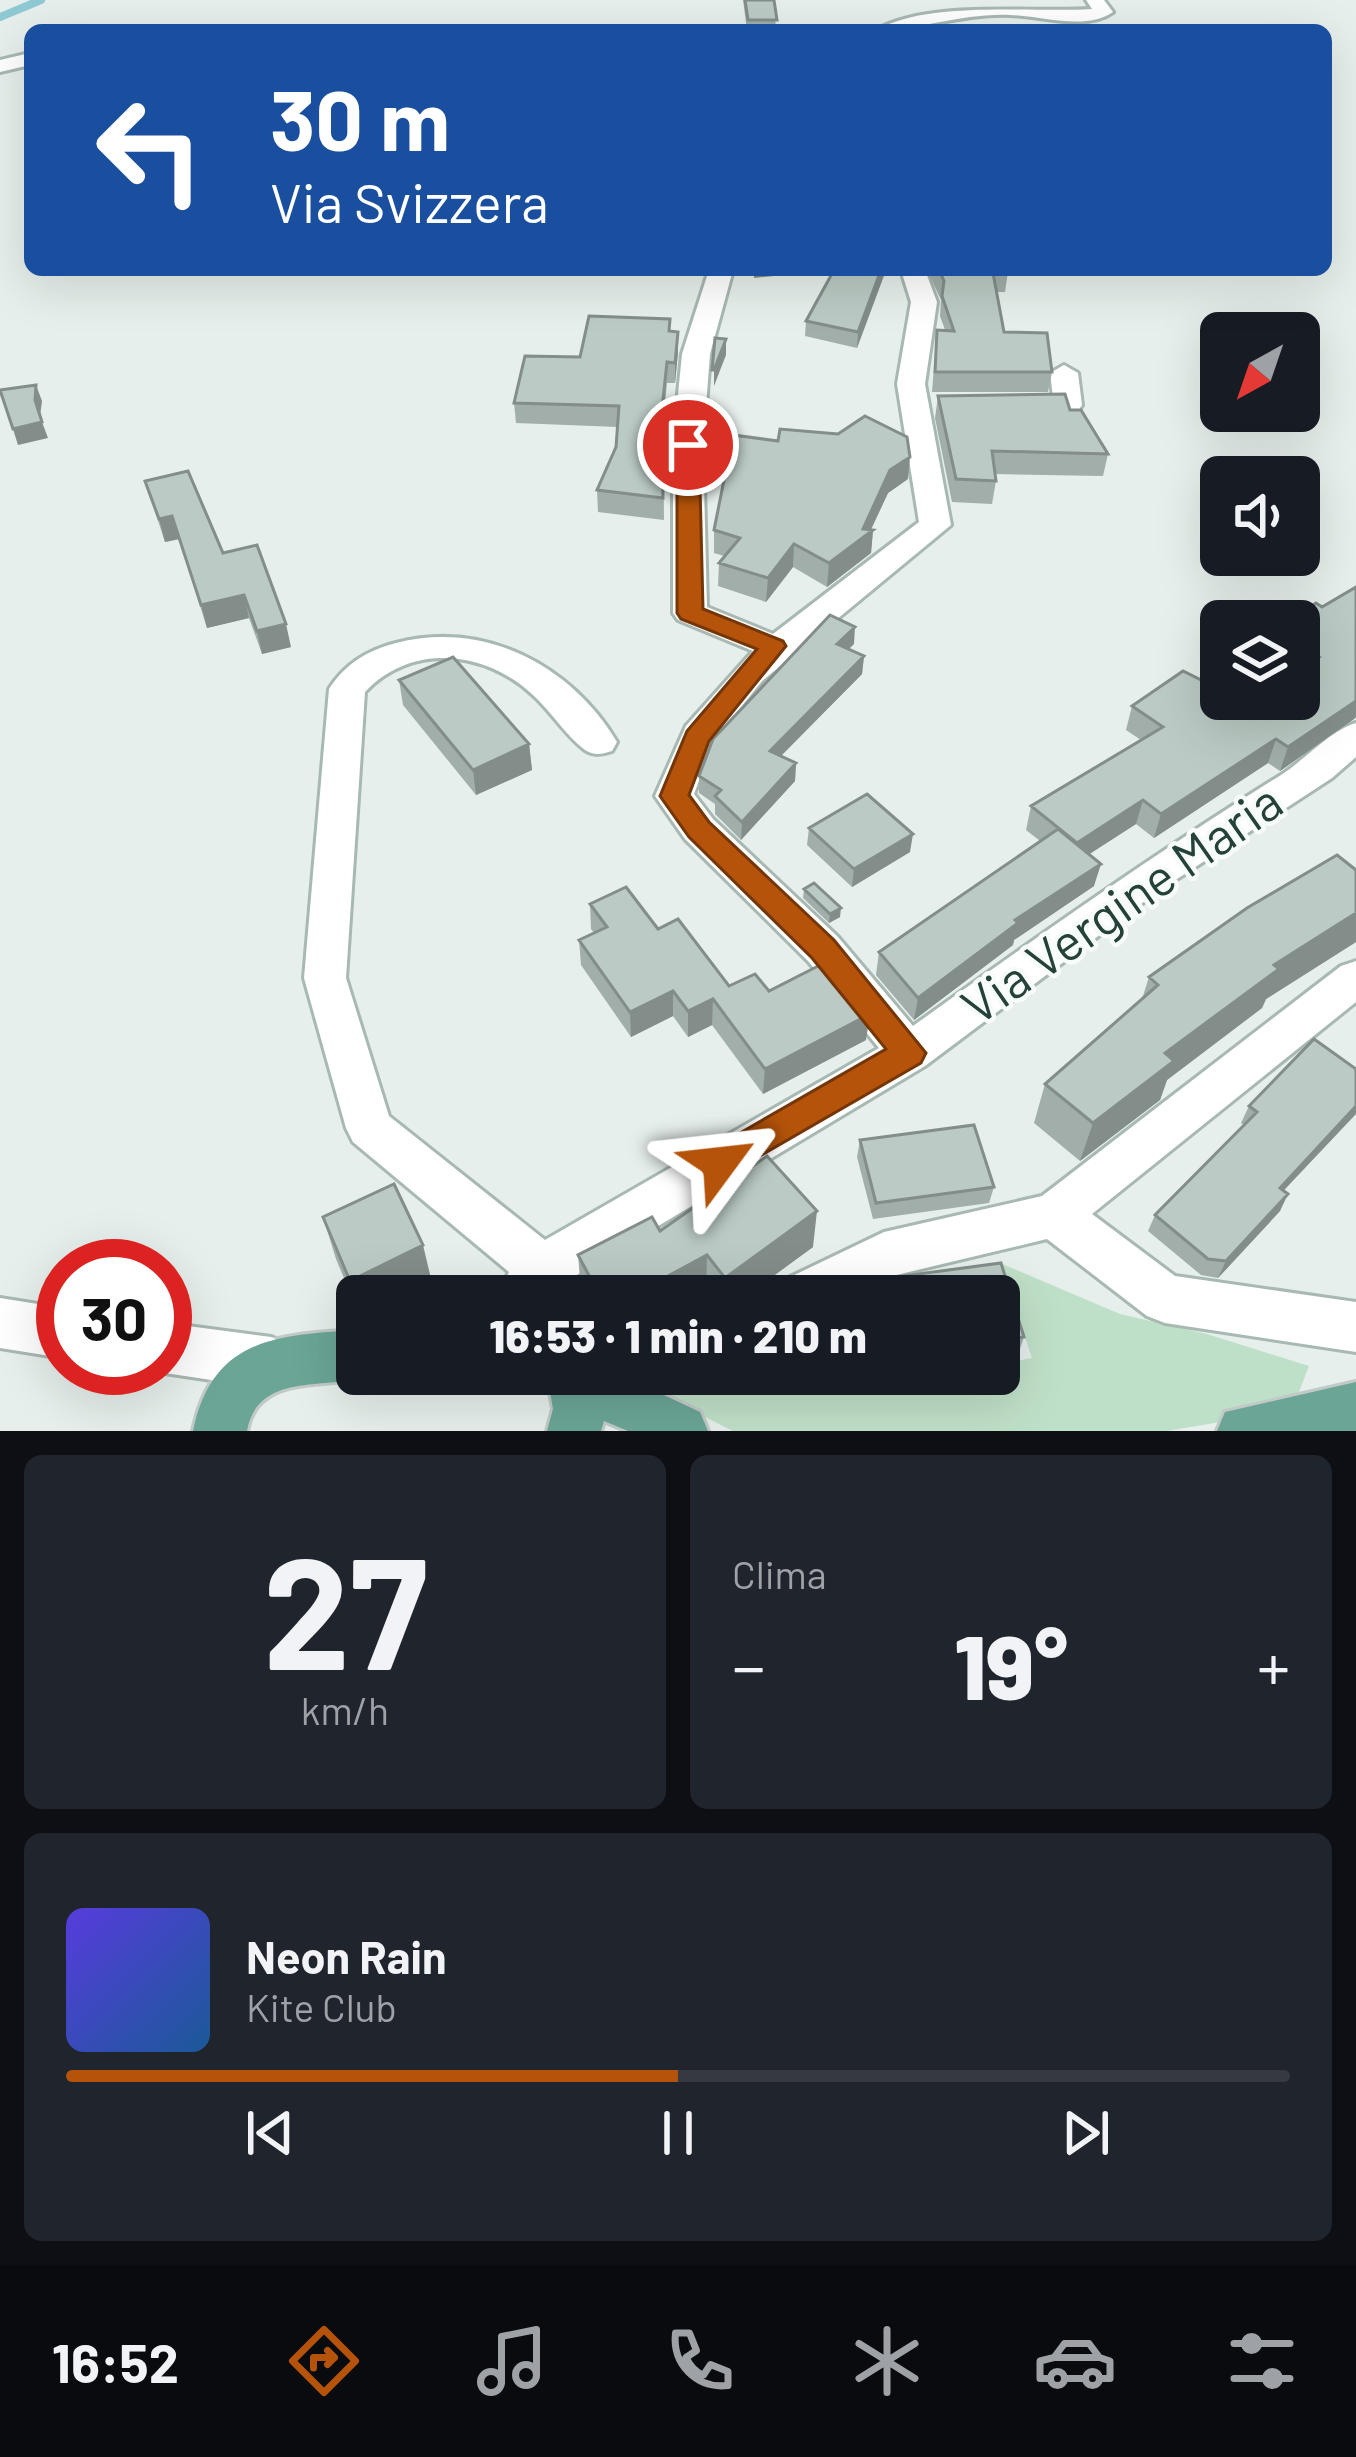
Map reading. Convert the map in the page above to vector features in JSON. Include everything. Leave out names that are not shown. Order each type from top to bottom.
[{"type":"main road","points":[[213,1421],[241,1382],[271,1363],[336,1358]]},
{"type":"main road","points":[[575,1396],[645,1411],[681,1431]]},
{"type":"main road","points":[[1244,1431],[1356,1409]]},
{"type":"street","points":[[905,24],[952,10],[1090,16],[1104,12],[1095,0]]},
{"type":"street","points":[[719,276],[696,354],[688,445],[690,613],[773,646]]},
{"type":"street","points":[[909,1053],[823,949],[699,830],[674,796],[697,737],[773,646],[878,575],[935,525],[928,406],[911,384],[924,302],[916,276]]},
{"type":"street","points":[[1004,405],[1069,405],[1064,373]]},
{"type":"street","points":[[525,1275],[369,1128],[326,978],[347,689],[366,666],[394,652],[448,645],[490,648],[516,661],[599,742]]},
{"type":"street","name":"Via Vergine Maria","points":[[544,1275],[909,1053],[1143,881],[1319,770],[1356,736]]},
{"type":"street","points":[[845,1275],[884,1255],[1054,1215],[1356,978]]},
{"type":"street","points":[[1054,1215],[1165,1299],[1356,1327]]},
{"type":"street","points":[[0,1323],[36,1329]]},
{"type":"street","points":[[192,1352],[271,1363]]},
{"type":"green space","points":[[1000,1263],[1120,1314],[1207,1334],[1309,1366],[1292,1410],[1167,1431],[733,1431],[661,1395],[1020,1395],[1020,1360],[1032,1358],[1020,1322],[1020,1275],[1004,1275]]},
{"type":"building","points":[[745,0],[774,0],[777,20],[748,20]]},
{"type":"building","points":[[831,276],[879,276],[858,332],[806,321]]},
{"type":"building","points":[[942,276],[994,276],[1004,332],[1047,333],[1052,372],[935,372],[937,330],[954,331],[942,296]]},
{"type":"building","points":[[589,316],[670,319],[669,331],[678,332],[675,363],[667,362],[662,409],[663,498],[597,490],[616,447],[619,406],[514,403],[525,356],[580,357]]},
{"type":"building","points":[[715,338],[726,339],[712,370]]},
{"type":"building","points":[[36,385],[42,422],[13,429],[0,390]]},
{"type":"building","points":[[1065,394],[1070,410],[1081,410],[1108,454],[992,451],[996,481],[956,479],[938,396]]},
{"type":"building","points":[[865,416],[907,437],[910,457],[890,470],[863,529],[873,530],[829,563],[794,544],[768,578],[719,563],[740,538],[714,530],[733,435],[778,441],[780,429],[838,434]]},
{"type":"building","points":[[188,471],[223,553],[257,545],[286,624],[257,631],[244,595],[201,605],[172,516],[159,519],[145,481]]},
{"type":"building","points":[[1356,587],[1356,701],[1288,747],[1276,739],[1161,814],[1143,800],[1077,843],[1031,806],[1163,727],[1132,706],[1183,671],[1200,680],[1200,720],[1320,720],[1322,607]]},
{"type":"building","points":[[830,615],[855,627],[837,644],[864,656],[770,751],[796,763],[742,822],[715,796],[721,790],[699,776],[713,739]]},
{"type":"building","points":[[453,657],[529,744],[473,770],[399,680]]},
{"type":"building","points":[[867,794],[913,834],[854,869],[809,828]]},
{"type":"building","points":[[1058,829],[1101,864],[1015,920],[1018,923],[918,998],[879,952]]},
{"type":"building","points":[[1337,855],[1356,870],[1356,913],[1274,965],[1279,969],[1165,1053],[1174,1061],[1093,1123],[1045,1084],[1158,985],[1149,977],[1247,908]]},
{"type":"building","points":[[814,883],[841,908],[830,914],[804,889]]},
{"type":"building","points":[[626,887],[658,929],[678,919],[729,986],[755,974],[769,991],[822,964],[870,1014],[765,1069],[713,999],[688,1011],[673,991],[630,1012],[579,940],[607,927],[590,904]]},
{"type":"building","points":[[1314,1039],[1356,1069],[1356,1106],[1280,1188],[1288,1194],[1226,1261],[1208,1259],[1155,1215],[1257,1112],[1249,1106]]},
{"type":"building","points":[[974,1125],[994,1187],[876,1203],[860,1140]]},
{"type":"building","points":[[767,1156],[817,1211],[729,1275],[723,1275],[707,1255],[670,1275],[589,1275],[578,1255],[652,1217],[660,1231]]},
{"type":"building","points":[[394,1184],[423,1245],[362,1275],[347,1275],[323,1217]]},
{"type":"building","points":[[1001,1263],[1005,1275],[911,1275]]},
{"type":"waterway","points":[[0,17],[41,0]]},
{"type":"route","points":[[688,445],[690,613],[773,646],[697,737],[674,796],[699,830],[823,949],[909,1053],[720,1163]]}]
